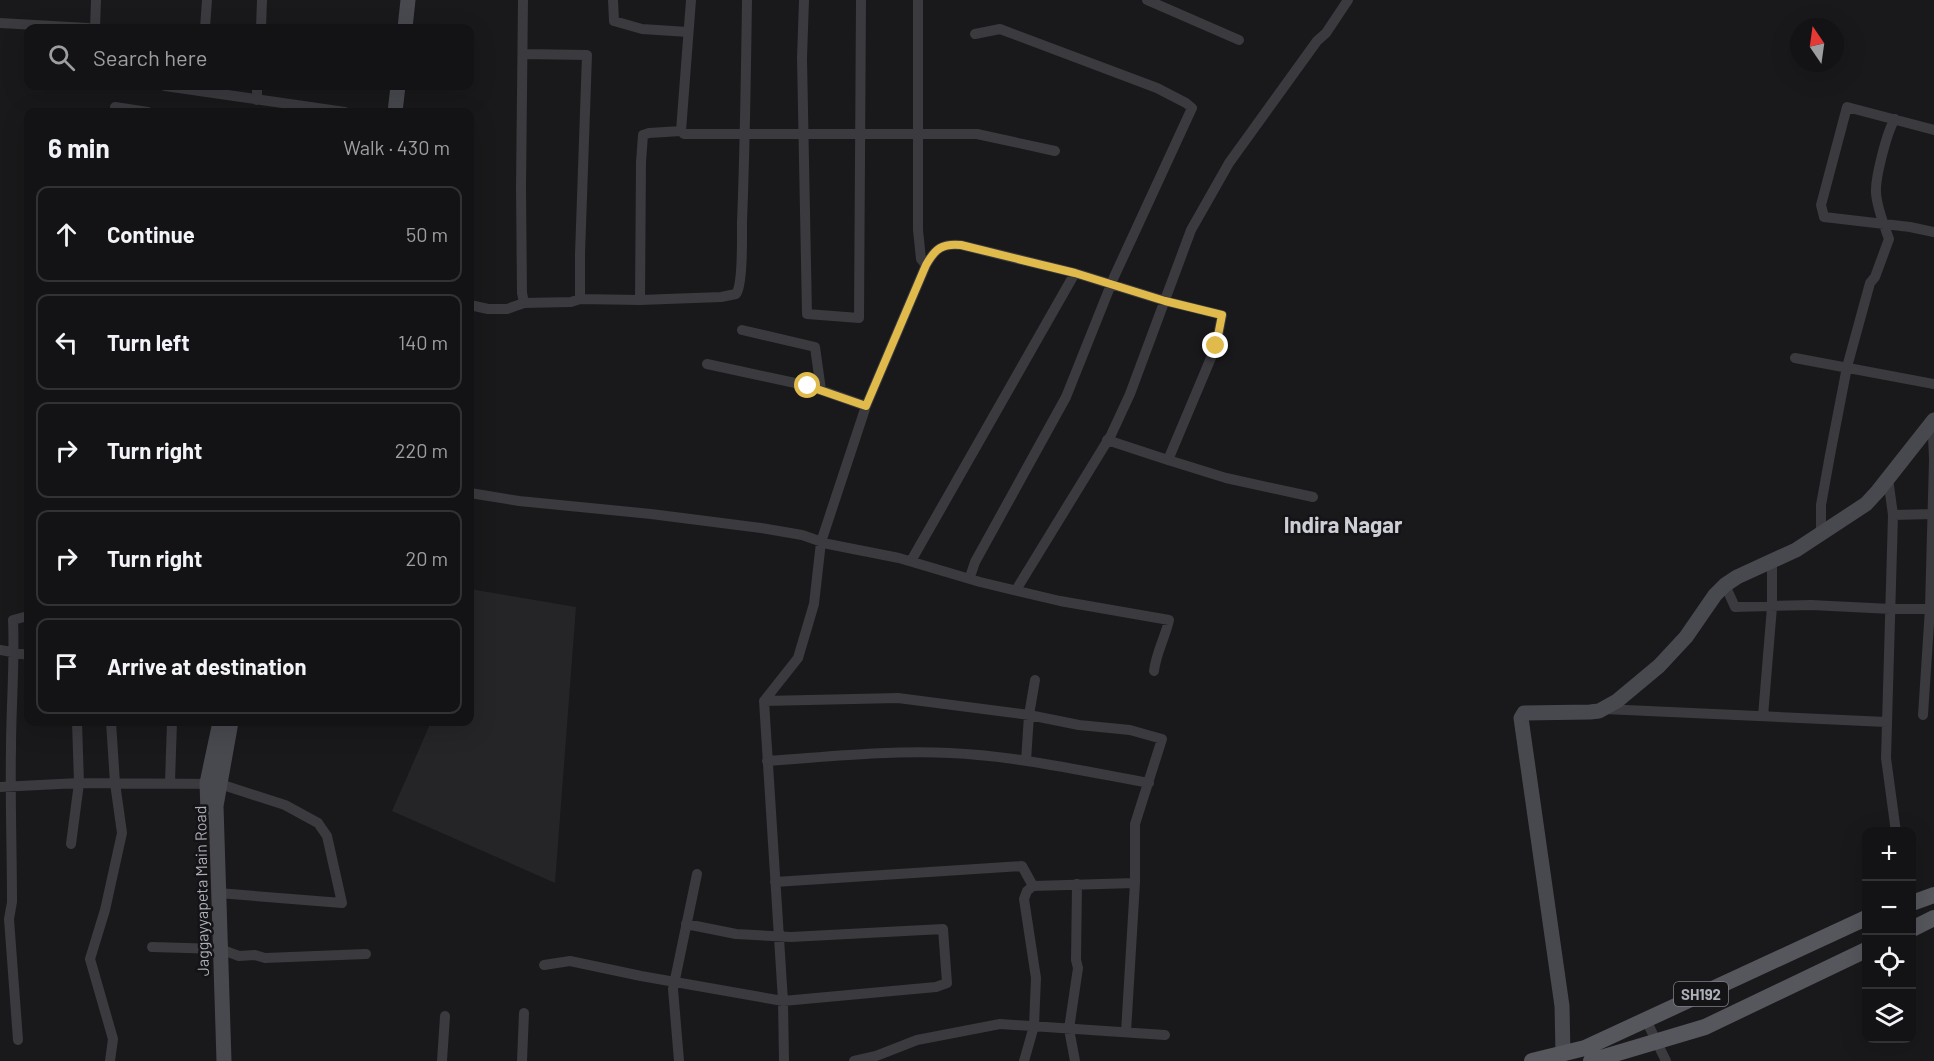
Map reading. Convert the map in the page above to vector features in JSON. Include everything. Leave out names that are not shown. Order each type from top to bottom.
[{"type":"main road","points":[[405,24],[408,0]]},
{"type":"main road","points":[[395,108],[398,90]]},
{"type":"main road","points":[[1563,1054],[1562,1006],[1521,717],[1524,713],[1590,712],[1604,709],[1617,700],[1659,666],[1686,637],[1715,595],[1725,585],[1796,550],[1866,504],[1931,423]]},
{"type":"main road","points":[[213,1061],[216,948],[213,784],[220,726]]},
{"type":"main road","name":"Jaggayyapeta Main Road","points":[[224,1061],[216,948],[218,893],[216,806],[213,784],[230,726]]},
{"type":"main road","points":[[1916,901],[1934,895]]},
{"type":"main road","points":[[1916,927],[1934,918]]},
{"type":"main road","name":"SH192","points":[[1534,1061],[1585,1048],[1862,920]]},
{"type":"main road","name":"SH192","points":[[1591,1061],[1705,1027],[1862,952]]},
{"type":"street","points":[[95,24],[96,0]]},
{"type":"street","points":[[205,24],[207,0]]},
{"type":"street","points":[[261,24],[262,0]]},
{"type":"street","points":[[523,0],[521,188],[524,303]]},
{"type":"street","points":[[613,0],[614,21],[642,29],[688,32]]},
{"type":"street","points":[[681,131],[691,0]]},
{"type":"street","points":[[474,306],[507,309],[524,303],[571,302],[580,299],[640,300],[721,297],[736,294],[739,291],[746,135],[747,0]]},
{"type":"street","points":[[804,0],[802,58],[807,314],[859,318],[861,0]]},
{"type":"street","points":[[918,0],[918,230],[921,259],[926,265]]},
{"type":"street","points":[[1147,0],[1239,40]]},
{"type":"street","points":[[1016,590],[1107,440],[1130,394],[1191,230],[1229,163],[1348,0]]},
{"type":"street","points":[[0,23],[24,24]]},
{"type":"street","points":[[970,578],[975,562],[1066,397],[1111,285],[1192,108],[1157,88],[1000,29],[975,34]]},
{"type":"street","points":[[523,54],[587,55],[580,299]]},
{"type":"street","points":[[210,90],[257,100],[316,108]]},
{"type":"street","points":[[257,100],[258,90]]},
{"type":"street","points":[[115,107],[122,108]]},
{"type":"street","points":[[1934,130],[1847,107],[1821,204],[1824,217],[1934,232]]},
{"type":"street","points":[[1821,534],[1821,506],[1847,367],[1870,283],[1875,277],[1889,239],[1883,225],[1876,192],[1880,165],[1891,125],[1895,119]]},
{"type":"street","points":[[640,300],[642,138],[650,133],[681,131],[684,135],[917,132],[977,134],[1055,151]]},
{"type":"street","points":[[784,1061],[783,1001],[764,701],[798,658],[814,604],[821,542],[866,406],[926,265],[938,248],[948,244],[961,245],[1075,273],[1165,301],[1222,315],[1216,346],[1168,460]]},
{"type":"street","points":[[911,561],[1075,273]]},
{"type":"street","points":[[742,330],[815,347],[821,390]]},
{"type":"street","points":[[1795,358],[1934,384]]},
{"type":"street","points":[[707,364],[821,390],[866,406]]},
{"type":"street","points":[[1923,715],[1932,609],[1933,436],[1931,423]]},
{"type":"street","points":[[1107,440],[1226,478],[1312,497]]},
{"type":"street","points":[[1888,478],[1893,515],[1886,758],[1895,827]]},
{"type":"street","points":[[474,494],[529,502],[651,514],[802,535],[821,542],[911,561],[1060,601],[1169,620],[1164,639],[1155,656],[1154,671]]},
{"type":"street","points":[[1893,515],[1933,514]]},
{"type":"street","points":[[1763,716],[1772,607],[1772,560]]},
{"type":"street","points":[[1725,585],[1735,606],[1811,605],[1932,609]]},
{"type":"street","points":[[18,1040],[9,919],[12,902],[5,787],[15,653],[13,620],[24,617]]},
{"type":"street","points":[[0,650],[24,654]]},
{"type":"street","points":[[1026,761],[1029,715],[1035,680]]},
{"type":"street","points":[[764,701],[898,698],[1029,715],[1079,725],[1130,730],[1162,740],[1135,824],[1135,883],[1126,1032]]},
{"type":"street","points":[[1604,709],[1886,722]]},
{"type":"street","points":[[71,844],[79,783],[77,726]]},
{"type":"street","points":[[110,1061],[113,1039],[90,959],[105,910],[122,833],[115,783],[111,726]]},
{"type":"street","points":[[170,782],[172,726]]},
{"type":"street","points":[[766,761],[909,752],[950,753],[1026,761],[1149,783]]},
{"type":"street","points":[[5,787],[79,783],[213,784],[285,805],[318,823],[327,836],[342,903],[218,893]]},
{"type":"street","points":[[776,882],[1022,866],[1033,886]]},
{"type":"street","points":[[679,1061],[674,981],[697,874]]},
{"type":"street","points":[[1024,1061],[1034,1026],[1036,978],[1024,899],[1027,891],[1033,886],[1135,883]]},
{"type":"street","points":[[1075,1061],[1069,1029],[1078,968],[1076,960],[1077,884]]},
{"type":"street","points":[[544,965],[570,961],[783,1001],[936,987],[947,983],[943,929],[779,936],[736,934],[686,924]]},
{"type":"street","points":[[152,946],[216,948],[239,956],[255,955],[265,958],[366,954]]},
{"type":"street","points":[[522,1061],[524,1013]]},
{"type":"street","points":[[442,1061],[445,1017]]},
{"type":"street","points":[[1646,1020],[1666,1061]]},
{"type":"street","points":[[854,1061],[876,1056],[916,1040],[1000,1024],[1165,1035]]},
{"type":"shaded area","points":[[474,590],[576,607],[555,883],[392,811],[429,726],[474,726]]},
{"type":"district","name":"Indira Nagar","points":[[1343,524]]},
{"type":"route","points":[[808,386],[866,406],[926,265],[938,248],[948,244],[961,245],[1052,267],[1165,301],[1222,315],[1216,346]]}]
